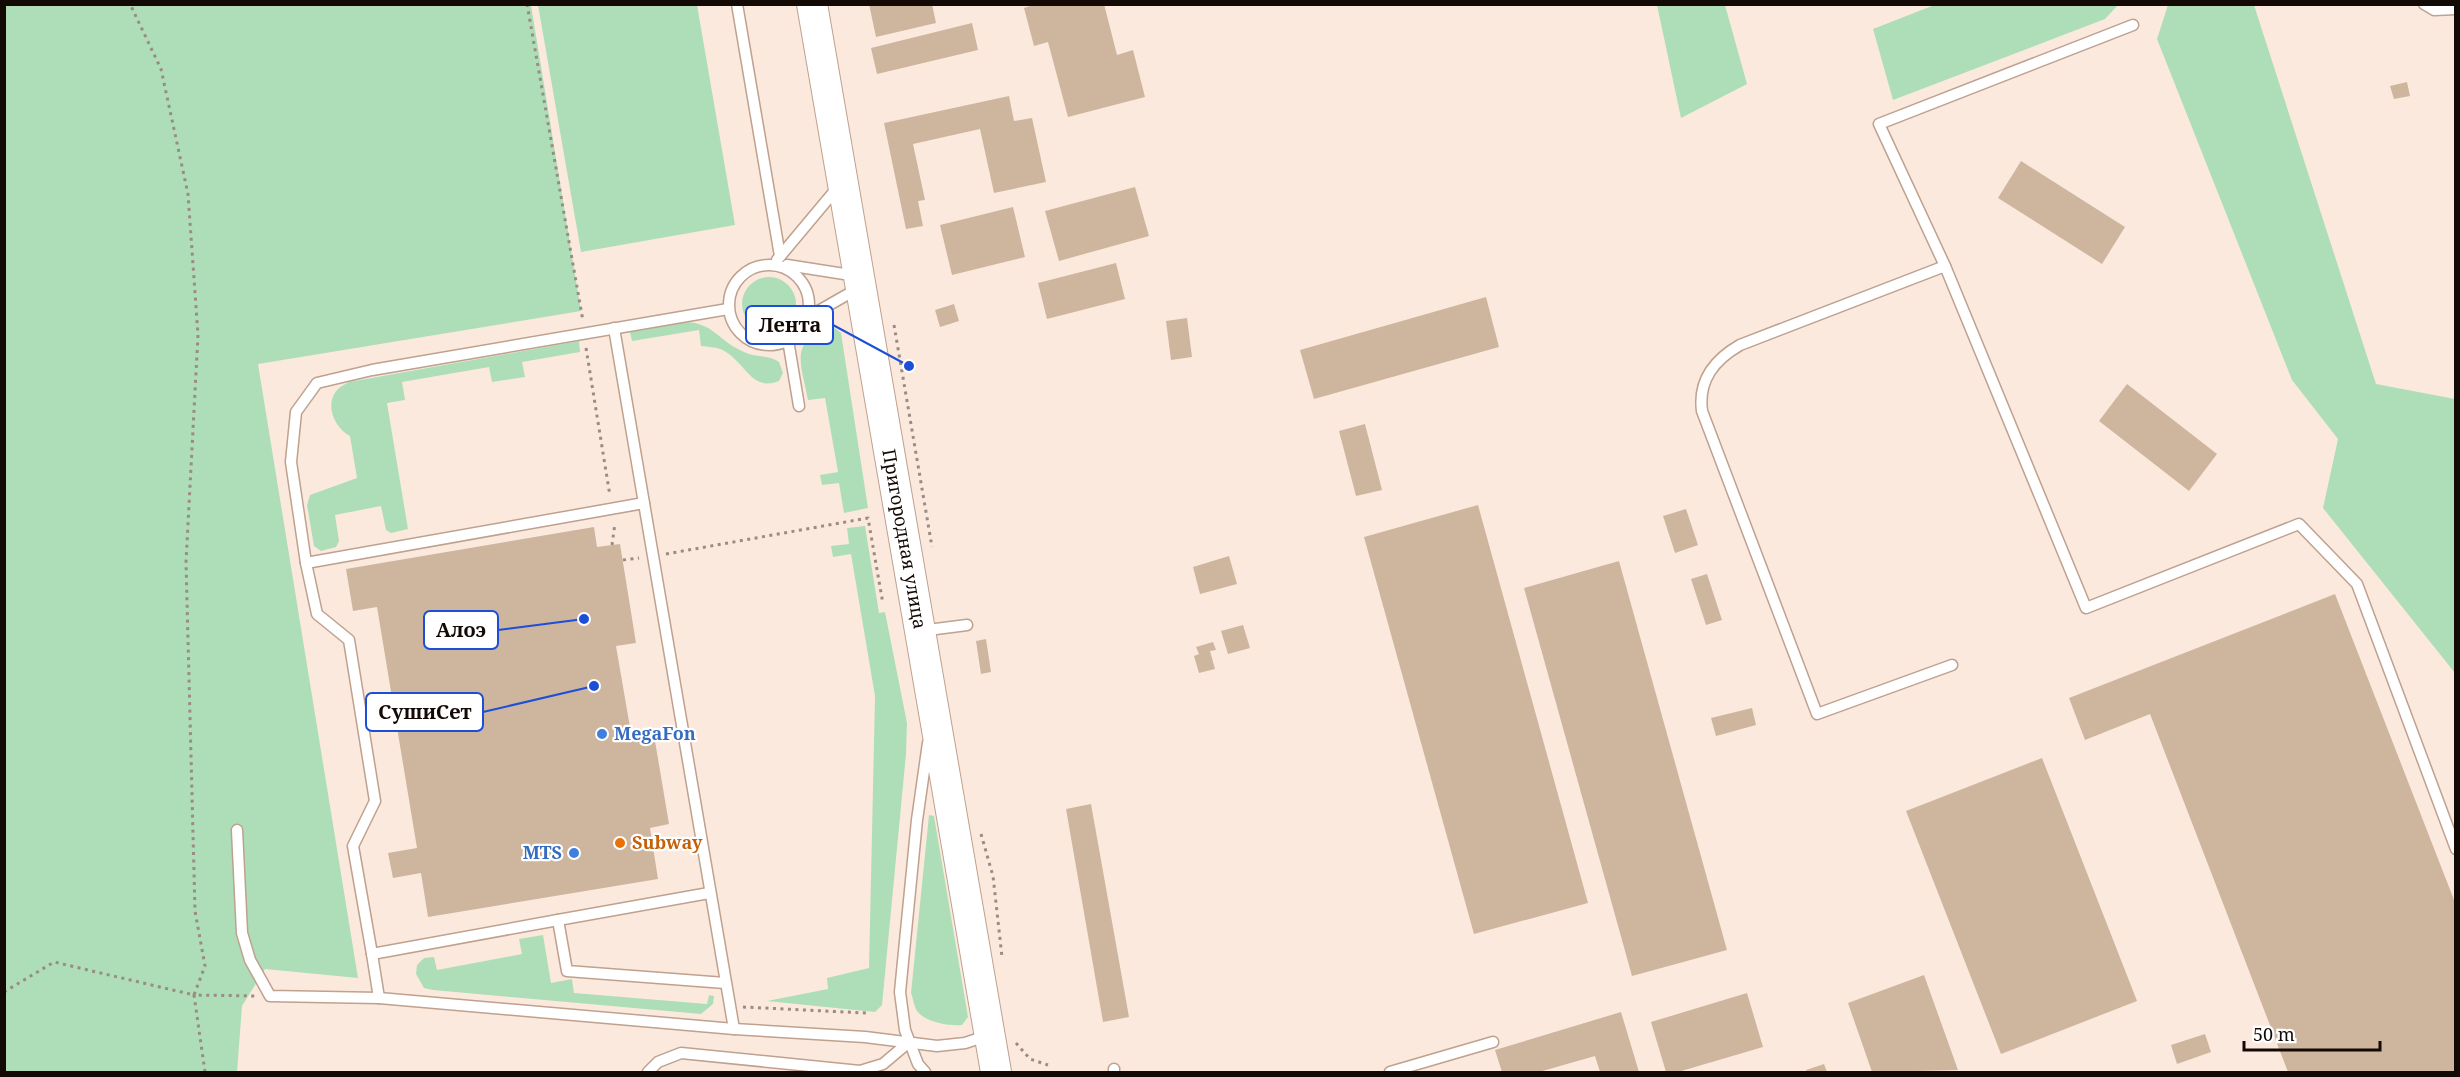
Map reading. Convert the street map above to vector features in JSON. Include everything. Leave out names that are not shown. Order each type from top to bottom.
[{"type":"street","name":"Пригородная улица","points":[[812,4],[996,1072]]},
{"type":"lane","points":[[737,4],[777,260],[797,274],[809,296],[808,317]]},
{"type":"lane","points":[[2424,4],[2434,10],[2456,9]]},
{"type":"lane","points":[[2133,25],[1879,124],[1945,266],[2086,608],[2299,524],[2357,584],[2456,849]]},
{"type":"lane","points":[[777,260],[842,182]]},
{"type":"lane","points":[[777,260],[860,281],[808,317],[796,336],[777,345],[754,344],[736,330],[728,309],[732,285],[750,267],[777,260]]},
{"type":"lane","points":[[1945,266],[1740,345],[1724,354],[1713,367],[1702,385],[1700,399],[1702,411],[1817,714],[1952,665]]},
{"type":"lane","points":[[379,998],[352,846],[375,801],[349,640],[317,614],[306,562],[291,462],[296,411],[317,383],[372,370],[728,309]]},
{"type":"lane","points":[[614,328],[734,1029]]},
{"type":"lane","points":[[788,340],[799,406]]},
{"type":"lane","points":[[306,562],[644,503]]},
{"type":"lane","points":[[920,631],[967,625]]},
{"type":"lane","points":[[925,1072],[909,1042],[901,1011],[900,992],[917,820],[933,707]]},
{"type":"lane","points":[[237,830],[242,933],[250,960],[270,996],[379,998],[734,1029],[864,1037],[937,1046],[965,1043],[990,1035]]},
{"type":"lane","points":[[372,954],[709,893]]},
{"type":"lane","points":[[558,920],[567,971],[725,983]]},
{"type":"lane","points":[[648,1072],[658,1062],[681,1053],[860,1071],[883,1064],[909,1042]]},
{"type":"lane","points":[[1390,1072],[1493,1042]]},
{"type":"path","points":[[130,4],[161,69],[188,194],[198,335],[186,562],[195,911],[205,966],[194,995],[205,1072]]},
{"type":"path","points":[[527,4],[615,523],[612,545]]},
{"type":"path","points":[[622,560],[868,518],[884,604]]},
{"type":"path","points":[[4,992],[54,962],[194,995],[270,996]]},
{"type":"path","points":[[730,1007],[866,1013]]},
{"type":"green space","points":[[1937,4],[2118,5],[2105,19],[1893,100],[1873,29]]},
{"type":"green space","points":[[5,5],[531,5],[581,311],[258,364],[358,978],[265,969],[242,1006],[237,1072],[5,1072]]},
{"type":"green space","points":[[538,5],[697,5],[735,225],[581,252]]},
{"type":"green space","points":[[1657,5],[1725,5],[1747,84],[1681,118]]},
{"type":"green space","points":[[2168,5],[2254,5],[2376,384],[2455,399],[2455,673],[2323,508],[2338,439],[2292,380],[2157,39]]},
{"type":"green space","points":[[764,277],[774,277],[784,281],[792,289],[796,304],[792,319],[784,327],[774,331],[764,331],[754,327],[746,319],[742,309],[742,299],[746,289],[754,281]]},
{"type":"green space","points":[[683,322],[702,325],[735,348],[779,362],[783,373],[779,381],[769,383],[754,379],[728,353],[718,348],[701,346],[699,330],[632,341],[630,332]]},
{"type":"green space","points":[[832,326],[841,333],[868,508],[844,513],[839,483],[822,485],[820,475],[838,472],[825,398],[808,400],[801,364],[803,346],[818,332]]},
{"type":"green space","points":[[579,341],[580,352],[522,362],[525,377],[492,382],[489,367],[402,382],[405,400],[387,403],[408,529],[391,533],[386,530],[381,506],[335,515],[339,541],[336,547],[321,551],[314,546],[307,505],[310,495],[357,478],[350,436],[340,428],[331,409],[333,396],[339,388],[349,382]]},
{"type":"green space","points":[[865,526],[879,613],[885,612],[907,723],[882,1005],[875,1012],[767,1001],[828,989],[827,978],[869,968],[875,696],[851,554],[833,557],[831,546],[849,544],[847,528]]},
{"type":"green space","points":[[929,815],[934,816],[968,1017],[962,1025],[944,1024],[921,1015],[915,1007],[911,993]]},
{"type":"green space","points":[[543,935],[551,983],[572,979],[574,993],[707,1004],[709,995],[714,996],[713,1004],[701,1014],[433,990],[424,988],[416,974],[417,965],[424,958],[434,957],[437,970],[522,954],[519,939]]},
{"type":"building","points":[[869,4],[932,4],[936,23],[876,37]]},
{"type":"building","points":[[1036,4],[1104,4],[1117,55],[1133,50],[1145,97],[1068,117],[1048,42],[1034,46],[1024,8]]},
{"type":"building","points":[[972,23],[978,50],[877,74],[871,48]]},
{"type":"building","points":[[2407,82],[2410,96],[2394,99],[2390,86]]},
{"type":"building","points":[[1009,96],[1014,121],[1032,118],[1046,182],[994,193],[980,129],[913,144],[925,200],[918,201],[923,226],[906,229],[884,123]]},
{"type":"building","points":[[2021,161],[2125,227],[2102,264],[1998,198]]},
{"type":"building","points":[[1135,187],[1149,236],[1059,261],[1045,211]]},
{"type":"building","points":[[1013,207],[1025,257],[952,275],[940,225]]},
{"type":"building","points":[[1116,263],[1125,299],[1047,319],[1038,283]]},
{"type":"building","points":[[1486,297],[1499,347],[1314,399],[1300,350]]},
{"type":"building","points":[[954,304],[959,321],[940,327],[935,310]]},
{"type":"building","points":[[1187,318],[1192,357],[1171,360],[1166,321]]},
{"type":"building","points":[[2127,384],[2217,454],[2189,491],[2099,421]]},
{"type":"building","points":[[1365,424],[1382,490],[1356,496],[1339,431]]},
{"type":"building","points":[[1478,505],[1588,903],[1474,934],[1364,537]]},
{"type":"building","points":[[1686,509],[1698,545],[1675,553],[1663,516]]},
{"type":"building","points":[[594,527],[597,547],[620,544],[636,643],[616,646],[631,733],[653,729],[669,824],[650,828],[658,879],[428,917],[421,873],[393,878],[388,853],[417,848],[377,607],[353,611],[346,569]]},
{"type":"building","points":[[1229,556],[1237,584],[1200,594],[1193,567]]},
{"type":"building","points":[[1619,561],[1727,950],[1632,976],[1524,588]]},
{"type":"building","points":[[1707,574],[1722,620],[1706,625],[1691,579]]},
{"type":"building","points":[[2335,594],[2456,905],[2456,1072],[2288,1072],[2150,714],[2085,740],[2069,698]]},
{"type":"building","points":[[1243,625],[1250,648],[1228,654],[1221,631]]},
{"type":"building","points":[[986,639],[991,672],[981,674],[976,641]]},
{"type":"building","points":[[1213,642],[1216,650],[1210,651],[1215,669],[1199,673],[1194,656],[1199,654],[1196,647]]},
{"type":"building","points":[[1752,708],[1756,725],[1716,736],[1711,718]]},
{"type":"building","points":[[2042,758],[2137,1001],[2001,1054],[1906,811]]},
{"type":"building","points":[[1091,804],[1129,1017],[1103,1022],[1066,809]]},
{"type":"building","points":[[1924,975],[1958,1070],[1872,1072],[1848,1003]]},
{"type":"building","points":[[1747,993],[1763,1047],[1678,1072],[1666,1072],[1651,1022]]},
{"type":"building","points":[[1621,1012],[1639,1072],[1600,1072],[1595,1056],[1539,1072],[1502,1072],[1495,1050]]},
{"type":"building","points":[[2205,1034],[2211,1052],[2177,1064],[2171,1045]]},
{"type":"building","points":[[1824,1064],[1827,1072],[1807,1072],[1806,1070]]},
{"type":"place","name":"Лента","points":[[909,366]]},
{"type":"place","name":"Алоэ","points":[[584,619]]},
{"type":"place","name":"СушиСет","points":[[594,686]]},
{"type":"place","name":"MegaFon","points":[[602,734]]},
{"type":"place","name":"Subway","points":[[620,843]]},
{"type":"place","name":"MTS","points":[[574,853]]}]
